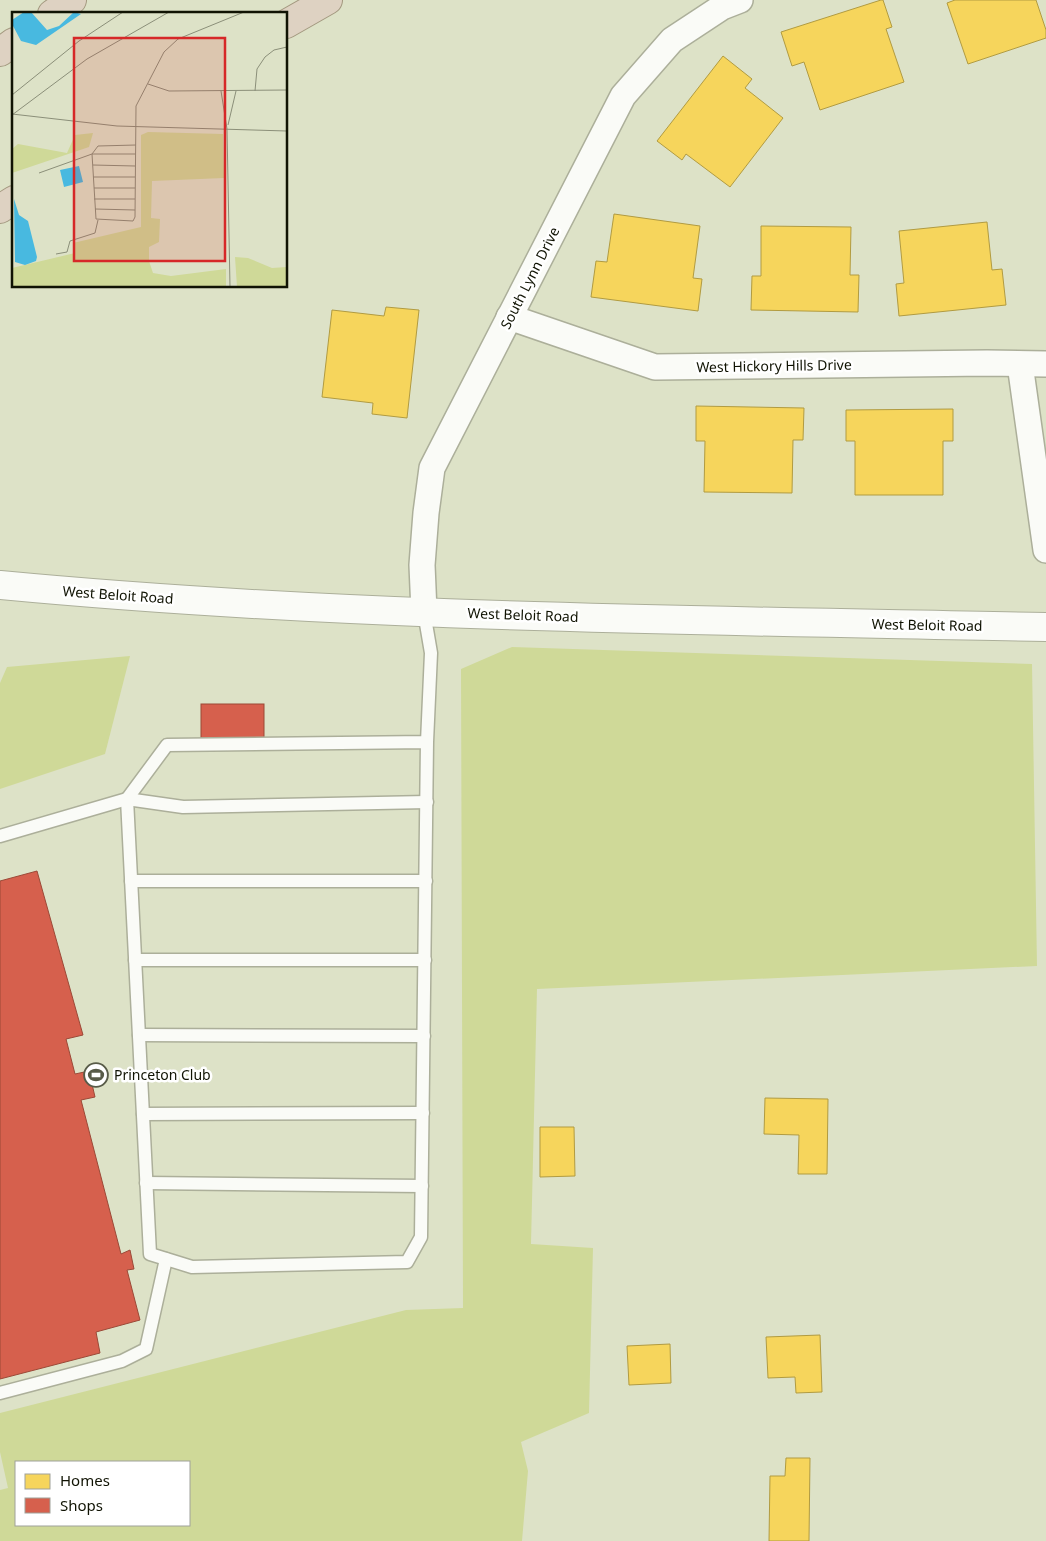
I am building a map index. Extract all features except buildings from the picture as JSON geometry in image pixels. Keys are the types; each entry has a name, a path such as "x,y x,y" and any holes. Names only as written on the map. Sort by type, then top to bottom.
{"highway":[{"path":"55,12 72,0"},
{"path":"288,23 328,0"},
{"path":"0,52 12,43"},
{"path":"0,209 12,201"}],"main road":[{"name":"West Beloit Road","path":"0,586 88,594 300,608 632,619 1046,627"}],"street":[{"name":"South Lynn Drive","path":"424,612 422,565 432,468 623,96 672,40 722,7 740,0"},
{"name":"West Hickory Hills Drive","path":"509,317 655,367 1046,364"},
{"path":"1020,364 1046,550"}],"lane":[{"path":"424,612 431,652 427,742 421,1237 407,1262 192,1267 150,1254 127,800 167,745 427,742"},
{"path":"0,836 127,800 183,807 427,802"},
{"path":"131,880 426,881"},
{"path":"135,960 425,960"},
{"path":"139,1035 424,1036"},
{"path":"143,1114 423,1113"},
{"path":"146,1183 422,1186"},
{"path":"0,1393 122,1362 146,1349 166,1259"}],"green space":[{"path":"512,647 1032,664 1037,966 537,989 531,1244 593,1248 589,1413 521,1442 528,1471 522,1541 0,1541 0,1490 8,1488 0,1452 0,1413 406,1310 463,1308 461,669"},
{"path":"130,656 105,754 0,789 0,683 7,667"}],"place":[{"name":"Princeton Club","path":"96,1075"}]}
